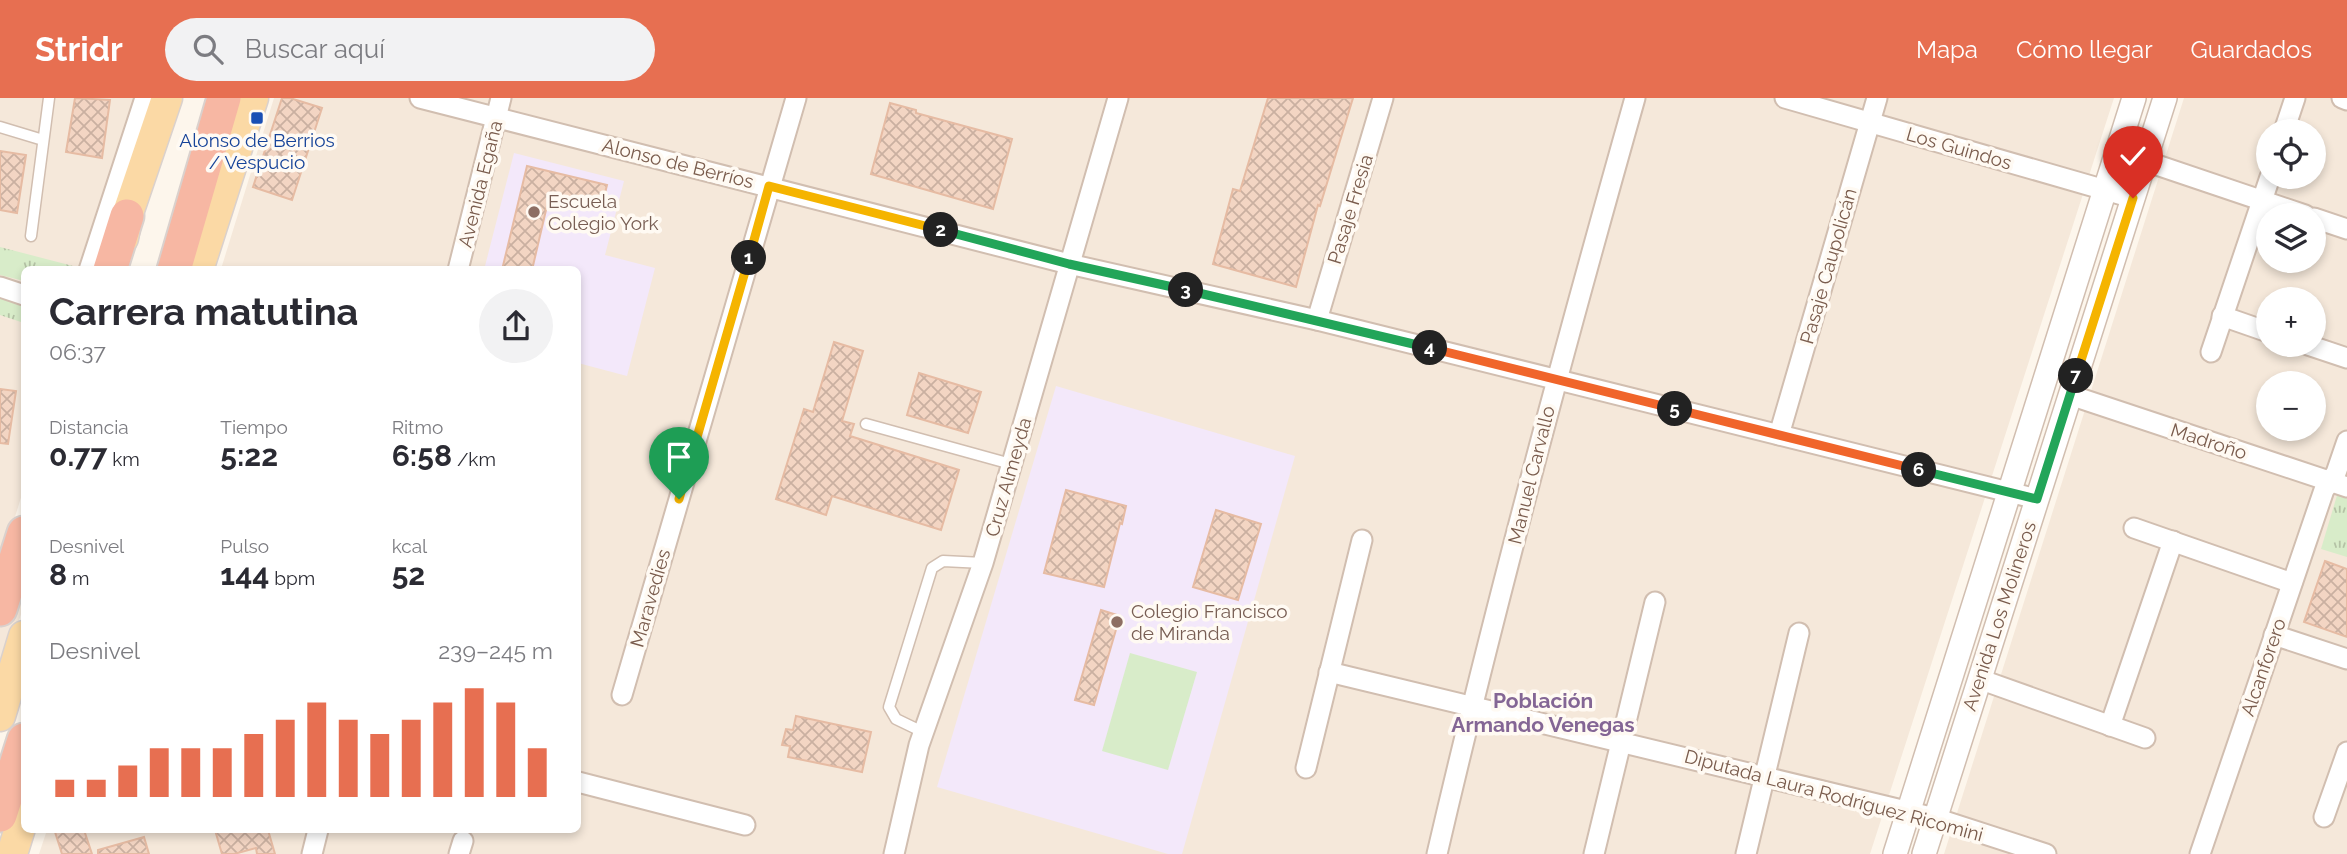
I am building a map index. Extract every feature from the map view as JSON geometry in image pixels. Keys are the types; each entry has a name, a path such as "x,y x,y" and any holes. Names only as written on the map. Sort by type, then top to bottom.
{"highway":[{"path":"175,266 224,98"},
{"path":"210,149 242,98"},
{"path":"111,266 127,216"},
{"path":"0,609 21,542"},
{"path":"0,815 21,749"}],"main road":[{"path":"119,266 127,216 167,98"},
{"path":"199,266 253,98"},
{"path":"0,716 21,646"},
{"path":"12,854 21,825"}],"street":[{"path":"90,266 145,98"},
{"name":"Alonso de Berríos","path":"420,98 499,107 769,186 1069,264 1317,320 2037,499"},
{"name":"Maravedies","path":"622,695 796,98"},
{"name":"Cruz Almeyda","path":"894,854 923,732 983,563 1118,98"},
{"name":"Pasaje Fresia","path":"1317,320 1383,98"},
{"name":"Manuel Carvallo","path":"1437,854 1555,380 1635,98"},
{"name":"Los Guindos","path":"1785,98 2133,198"},
{"name":"Pasaje Caupolicán","path":"1779,435 1877,98"},
{"name":"Avenida Los Molineros","path":"1895,854 2134,98"},
{"name":"Avenida Los Molineros","path":"1924,854 2165,98"},
{"path":"2288,119 2295,98"},
{"name":"Avenida Egaña","path":"459,266 499,107"},
{"path":"2145,161 2268,203"},
{"path":"2211,352 2266,189"},
{"path":"2326,222 2347,229"},
{"path":"0,287 21,294"},
{"path":"2222,316 2256,327"},
{"path":"2326,351 2347,358"},
{"name":"Madroño","path":"2070,395 2339,484"},
{"name":"Alcanforero","path":"2200,854 2323,490 2339,484 2336,473 2347,441"},
{"path":"2134,528 2292,583"},
{"path":"1306,768 1362,540"},
{"path":"2110,726 2173,541"},
{"path":"1594,854 1655,603"},
{"path":"1746,854 1799,633"},
{"path":"2274,635 2347,659"},
{"name":"Diputada Laura Rodríguez Ricomini","path":"1329,672 1908,811 2046,854"},
{"path":"1979,679 2145,738"},
{"path":"2325,817 2341,786 2347,752"},
{"path":"581,783 745,825"},
{"path":"312,854 317,833"}],"lane":[{"path":"31,236 49,98"},
{"path":"0,127 43,140"},
{"path":"866,424 1011,464"},
{"path":"923,732 896,719 889,706 932,568 943,561 983,563"}],"shaded area":[{"path":"0,98 137,98 82,266 21,266 21,498 14,520 21,523 21,614 0,684"},
{"path":"274,98 2114,98 1870,854 39,854 46,833 581,833 581,266 222,266"},
{"path":"2184,98 2347,98 2347,854 1944,854"},
{"path":"514,153 624,181 605,255 655,268 627,376 581,364 581,266 485,266"},
{"name":"Colegio Francisco de Miranda","path":"1056,386 1295,456 1182,854 1168,854 937,787"}],"green space":[{"path":"0,247 74,266 21,266 21,280 0,275"},
{"path":"0,292 21,298 21,322 0,315"},
{"path":"2338,492 2347,495 2347,557 2321,549"},
{"path":"1130,653 1197,672 1168,770 1102,751"}],"building":[{"path":"75,98 110,100 102,158 66,152"},
{"path":"282,98 322,108 292,200 253,187"},
{"path":"1268,98 1353,98 1320,206 1318,205 1296,287 1213,264 1233,189 1240,191"},
{"path":"890,103 916,110 916,113 1012,139 993,209 871,174"},
{"path":"0,151 26,155 17,213 0,210"},
{"path":"527,166 607,185 602,205 550,193 533,266 503,266"},
{"path":"834,342 863,351 842,421 854,424 850,436 959,470 941,530 832,496 826,515 776,499 804,409 813,412"},
{"path":"919,373 981,392 968,433 907,415"},
{"path":"0,389 16,391 8,444 0,443"},
{"path":"1066,490 1126,506 1104,587 1044,573"},
{"path":"1216,510 1261,524 1238,600 1193,587"},
{"path":"2325,561 2347,569 2347,637 2304,622"},
{"path":"1101,610 1120,616 1094,705 1075,700"},
{"path":"796,716 871,732 862,772 788,757 790,746 782,745 786,729 793,730"},
{"path":"55,833 85,833 92,854 62,854"},
{"path":"216,833 269,833 275,854 257,854 256,848 222,854"},
{"path":"144,837 149,854 98,854 98,850"}],"place":[{"name":"Alonso de Berrios / Vespucio","path":"257,118"},
{"name":"Escuela Colegio York","path":"534,212"},
{"name":"Colegio Francisco de Miranda","path":"1117,622"}],"district":[{"name":"Población Armando Venegas","path":"1543,712"}],"route":[{"path":"679,499 769,186 1069,264 1317,320 2037,499 2133,198"}]}
